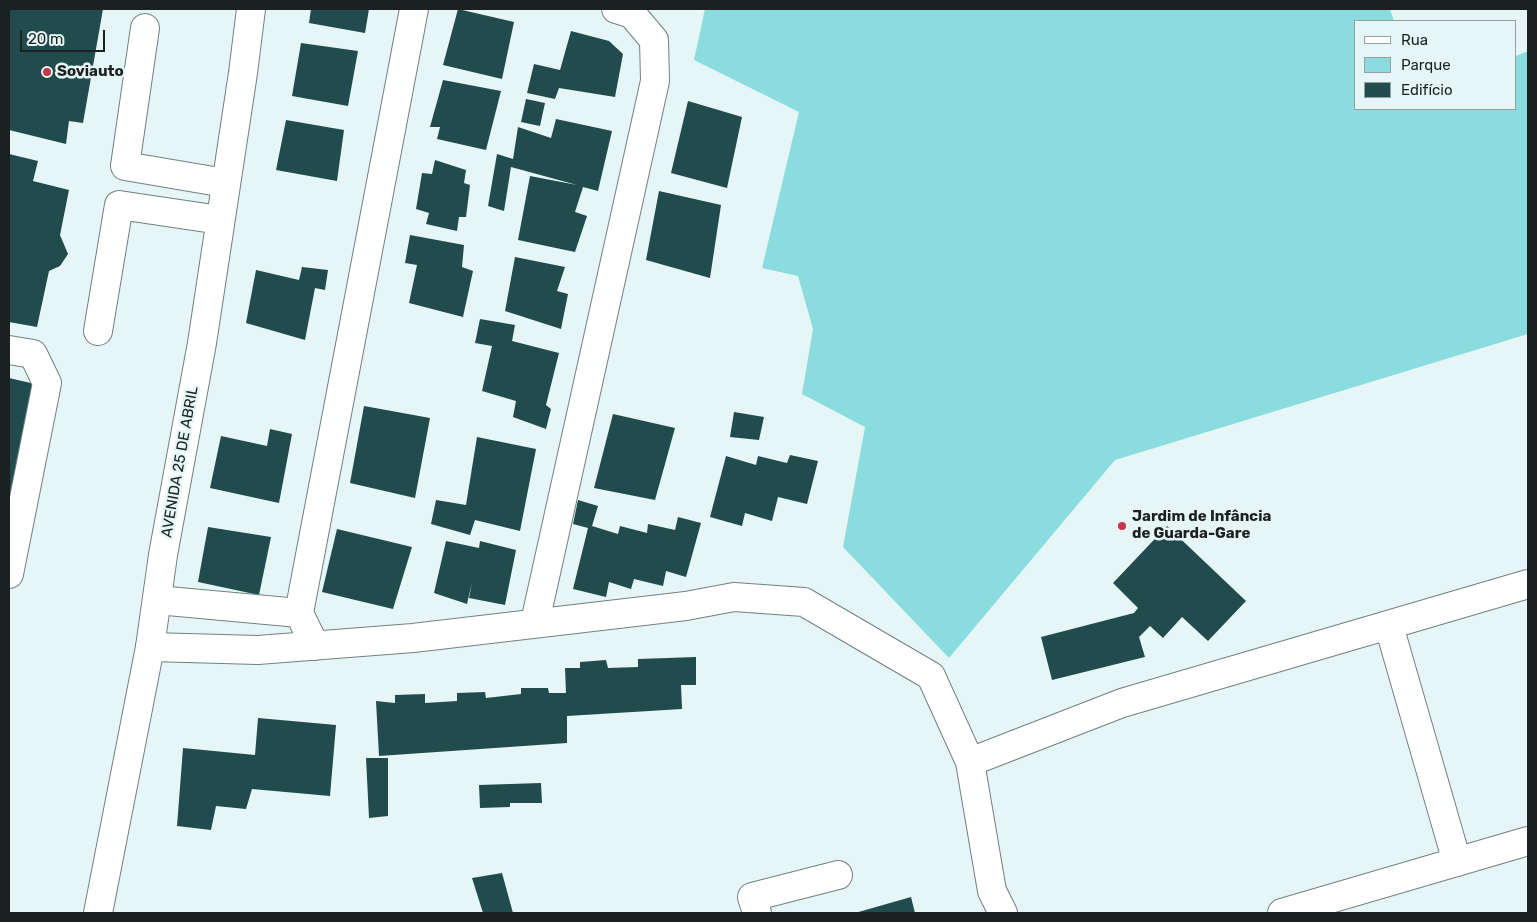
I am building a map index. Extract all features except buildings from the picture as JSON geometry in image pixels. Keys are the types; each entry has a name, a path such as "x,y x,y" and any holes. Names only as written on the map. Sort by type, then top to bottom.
{"main road":[{"name":"AVENIDA 25 DE ABRIL","path":"98,913 150,647 202,343 251,9"},
{"path":"315,646 299,613 414,9"},
{"path":"535,622 655,81 654,40 632,14 616,9"},
{"path":"145,28 125,166 225,183"},
{"path":"98,331 119,205 220,220"},
{"path":"9,350 33,354 47,383 9,574"},
{"path":"970,762 1122,704 1528,584"},
{"path":"150,647 258,650 413,638 535,622 686,606 734,597 804,602 931,676 970,762 992,890 1003,913"},
{"path":"157,600 299,613"},
{"path":"1389,626 1457,862"},
{"path":"1282,913 1528,841"},
{"path":"757,913 752,897 838,875"}],"green space":[{"path":"705,9 1390,9 1394,20 1354,20 1354,110 1517,110 1517,56 1528,51 1528,334 1115,460 949,658 843,547 865,427 802,394 813,329 798,276 762,268 799,112 694,60"}],"place":[{"name":"Soviauto","path":"47,72"},
{"name":"Jardim de Infância de Guarda-Gare","path":"1122,526"}]}
